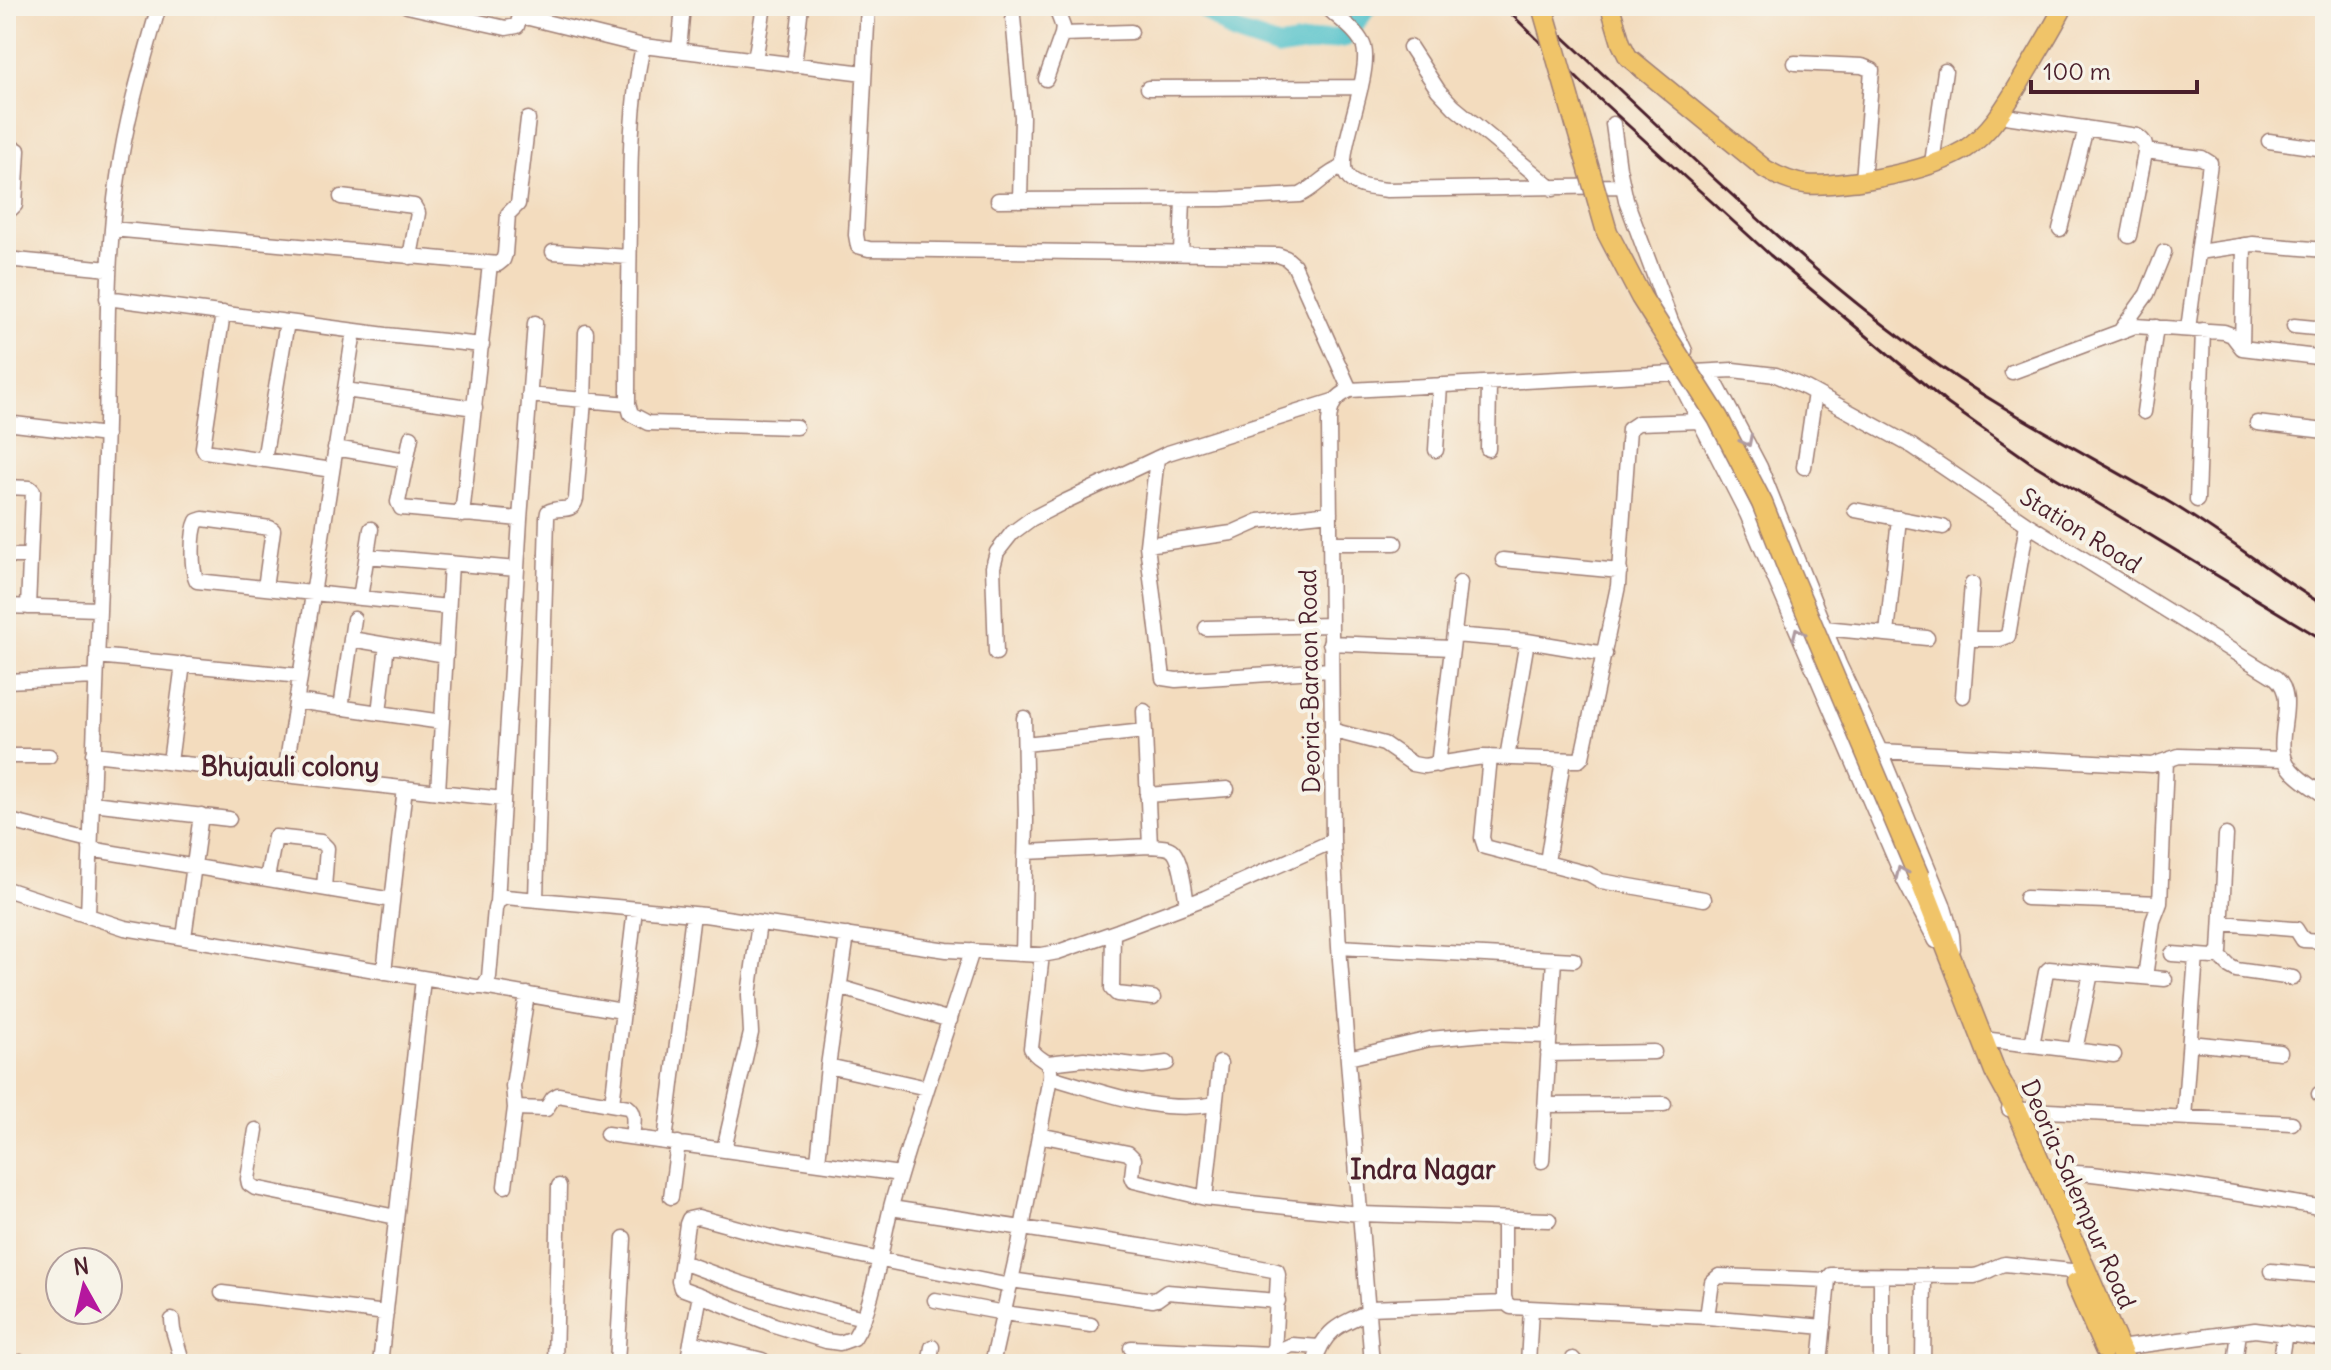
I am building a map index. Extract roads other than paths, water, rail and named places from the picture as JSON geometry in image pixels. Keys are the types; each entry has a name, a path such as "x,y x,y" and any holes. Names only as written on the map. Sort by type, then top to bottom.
{"highway":[{"name":"Deoria-Salempur Road","path":"1542,6 1607,232 1641,297 1718,418 1762,503 1954,963 2071,1271 2119,1359"},
{"name":"Deoria-Salempur Road","path":"2010,1109 2043,1171 2119,1359"}],"main road":[{"path":"1610,6 1628,57 1765,169 1800,185 1863,180 1901,173 1964,149 1999,115 2064,6"}],"street":[{"path":"88,916 106,435 107,298 112,229 125,136 159,6"},
{"path":"679,50 683,6"},
{"path":"755,60 764,6"},
{"path":"794,65 801,6"},
{"path":"868,6 856,235 858,246 1278,255 1294,265 1350,390"},
{"path":"1012,6 1022,117 1020,200"},
{"path":"1046,79 1063,27 1055,6"},
{"path":"417,7 506,28 517,26 522,11 643,46 864,73"},
{"path":"1327,8 1360,39 1365,51 1361,87 1343,159 1348,178 1354,183 1387,190 1623,186"},
{"path":"1062,34 1131,32"},
{"path":"643,46 633,97 628,404 631,414 648,423 796,427"},
{"path":"1410,47 1438,90 1454,107 1560,188"},
{"path":"1795,63 1862,66 1872,70 1863,180"},
{"path":"1932,163 1945,71"},
{"path":"1148,88 1361,87"},
{"path":"1999,115 2143,139 2145,151 2129,236"},
{"path":"112,229 498,264 505,254 507,218 518,204 528,119"},
{"path":"1613,124 1623,186 1671,321 1760,467 1824,628 1880,751 1943,904 1952,935 1954,963"},
{"path":"2060,229 2086,128"},
{"path":"2269,141 2325,149"},
{"path":"6,208 11,209 15,205 18,150"},
{"path":"2145,151 2202,158 2210,163 2199,252 2197,500"},
{"path":"998,200 1300,195 1327,174 1343,167"},
{"path":"341,197 414,206 418,213 410,257"},
{"path":"1181,253 1183,199"},
{"path":"2199,252 2244,245 2325,250"},
{"path":"2242,348 2244,245"},
{"path":"553,252 629,257"},
{"path":"2120,330 2147,294 2164,252"},
{"path":"6,259 109,269"},
{"path":"462,515 490,264"},
{"path":"107,298 482,345"},
{"path":"223,313 203,447 205,451 332,470"},
{"path":"264,460 287,322"},
{"path":"483,987 489,977 497,902 535,323"},
{"path":"2012,372 2135,326 2229,333 2242,348 2325,358"},
{"path":"2294,326 2325,329"},
{"path":"2144,412 2156,327"},
{"path":"285,774 354,331"},
{"path":"536,899 547,518 551,510 571,509 574,506 584,400 586,332"},
{"name":"Station Road","path":"1704,372 1733,370 1776,375 1815,393 1912,446 2027,524 2283,683 2286,695 2284,759"},
{"path":"996,653 993,567 1002,542 1031,519 1157,458 1333,401 1350,390 1704,372"},
{"path":"1675,373 1747,514 1904,880 1938,945 1954,963"},
{"path":"1488,449 1489,383"},
{"path":"1436,450 1440,385"},
{"path":"345,390 475,408"},
{"path":"1804,467 1815,393"},
{"path":"529,395 628,404"},
{"name":"Deoria-Baraon Road","path":"1333,401 1329,422 1333,841 1372,1364"},
{"path":"1331,730 1384,744 1413,764 1424,766 1490,757 1579,760 1605,654 1620,571 1629,429 1638,423 1700,421"},
{"path":"6,423 106,435"},
{"path":"2257,423 2325,431"},
{"path":"411,437 398,502 401,508 520,519"},
{"path":"335,448 406,460"},
{"path":"1157,458 1147,545 1163,678 1176,680 1330,670"},
{"path":"6,487 30,488 33,491 28,607"},
{"path":"1855,510 1943,527"},
{"path":"1147,545 1232,533 1259,521 1330,513"},
{"path":"1887,634 1899,518"},
{"path":"265,588 273,530 203,519 197,521 194,528 193,573 197,581 448,607"},
{"path":"1967,639 2000,639 2008,636 2027,524"},
{"path":"360,598 371,529"},
{"path":"1330,543 1395,543"},
{"path":"6,556 30,556"},
{"path":"367,556 517,569"},
{"path":"1503,560 1620,571"},
{"path":"438,792 451,563"},
{"path":"1438,765 1460,583"},
{"path":"1963,696 1972,584"},
{"path":"6,606 98,609"},
{"path":"341,708 354,619"},
{"path":"1206,628 1330,625"},
{"path":"1824,628 1927,638"},
{"path":"351,639 446,655"},
{"path":"1330,643 1527,641 1605,654"},
{"path":"1507,758 1527,641"},
{"path":"379,713 387,645"},
{"path":"97,656 300,676"},
{"path":"170,762 183,664"},
{"path":"6,681 96,677"},
{"path":"296,701 442,722"},
{"path":"1144,711 1150,846"},
{"path":"1023,954 1026,852 1024,718"},
{"path":"1025,744 1144,731"},
{"path":"1880,751 2152,765 2179,756 2284,759 2290,770 2325,796"},
{"path":"93,754 503,799"},
{"path":"6,756 49,756"},
{"path":"1490,757 1482,838 1485,847 1589,874 1601,881 1704,899"},
{"path":"1547,862 1563,760"},
{"path":"2145,977 2153,921 2160,903 2166,761"},
{"path":"384,972 405,788"},
{"path":"1147,795 1227,789"},
{"path":"92,803 229,819"},
{"path":"184,937 201,815"},
{"path":"6,820 90,845 392,900"},
{"path":"2218,955 2226,835"},
{"path":"267,878 275,837 321,842 327,848 324,888"},
{"path":"497,902 505,897 693,914 972,951 1042,955 1187,905 1333,841"},
{"path":"1026,852 1150,846 1168,848 1175,854 1187,905"},
{"path":"6,889 125,928 622,1011"},
{"path":"2026,898 2160,903"},
{"path":"612,1104 635,909"},
{"path":"671,1197 672,1142 693,914"},
{"path":"724,1149 751,1033 749,995 759,923"},
{"path":"2222,923 2296,929 2303,940 2325,941"},
{"path":"1113,933 1112,989 1117,994 1153,998"},
{"path":"818,1161 847,935"},
{"path":"1339,947 1574,960"},
{"path":"972,951 900,1174 891,1208 878,1261 864,1318 854,1338 835,1342 774,1325 681,1288 687,1224 689,1219 698,1217 878,1261 1011,1283 1153,1300 1167,1292 1278,1301"},
{"path":"2172,954 2218,955 2236,970 2293,978"},
{"path":"1042,955 1031,1048 1049,1070 1157,1107 1193,1109 1215,1104"},
{"path":"2184,1118 2196,956"},
{"path":"1542,1161 1554,959"},
{"path":"2032,1045 2047,970 2165,979"},
{"path":"2075,1050 2091,973"},
{"path":"380,1364 423,979"},
{"path":"839,987 950,1020"},
{"path":"505,1186 515,1108 513,1086 527,994"},
{"path":"1348,1058 1430,1039 1485,1034 1549,1036"},
{"path":"1983,1039 2114,1055"},
{"path":"2190,1043 2280,1052"},
{"path":"1548,1054 1654,1052"},
{"path":"1049,1070 1084,1059 1143,1066 1167,1063"},
{"path":"1205,1198 1220,1063"},
{"path":"828,1066 927,1088"},
{"path":"992,1364 1022,1228 1049,1070"},
{"path":"515,1108 546,1109 558,1095 628,1107 634,1115 632,1137"},
{"path":"1545,1105 1664,1104"},
{"path":"2010,1109 2292,1123"},
{"path":"256,1130 248,1179 255,1188 396,1217"},
{"path":"607,1134 900,1174"},
{"path":"1039,1135 1128,1153 1134,1159 1134,1181 1205,1198 1360,1214 1549,1220"},
{"path":"2043,1171 2189,1186 2325,1208"},
{"path":"555,1364 559,1186"},
{"path":"891,1208 1160,1249 1273,1270 1278,1275 1274,1354"},
{"path":"1504,1219 1504,1297 1511,1307 1707,1317 1824,1327"},
{"path":"617,1364 624,1238"},
{"path":"682,1262 802,1304 864,1318"},
{"path":"1820,1364 1828,1280 1834,1275 1974,1276 2005,1264 2071,1271"},
{"path":"2271,1271 2325,1276"},
{"path":"1707,1317 1712,1282 1719,1276 1828,1280"},
{"path":"1881,1276 1881,1364"},
{"path":"1923,1364 1924,1276"},
{"path":"222,1293 386,1313"},
{"path":"687,1364 700,1295"},
{"path":"935,1300 1091,1325"},
{"path":"1314,1364 1319,1347 1333,1330 1369,1310 1506,1303"},
{"path":"1528,1364 1531,1309"},
{"path":"172,1320 183,1364"},
{"path":"2119,1359 2239,1332 2266,1330 2325,1339"},
{"path":"2235,1364 2239,1332"},
{"path":"2280,1364 2285,1333"},
{"path":"691,1342 762,1360 767,1364"},
{"path":"1131,1348 1274,1354 1292,1345 1319,1347"},
{"path":"929,1364 932,1347"}],"waterway":[{"path":"1202,6 1235,32 1280,47 1345,37 1368,6"}],"railway":[{"path":"1503,6 1583,84 1770,255 1948,404 2033,464 2325,641"},
{"path":"1533,6 1692,158 1872,316 1949,373 2189,514 2325,606"}],"district":[{"name":"Bhujauli colony","path":"290,766"},
{"name":"Indra Nagar","path":"1423,1169"}]}
